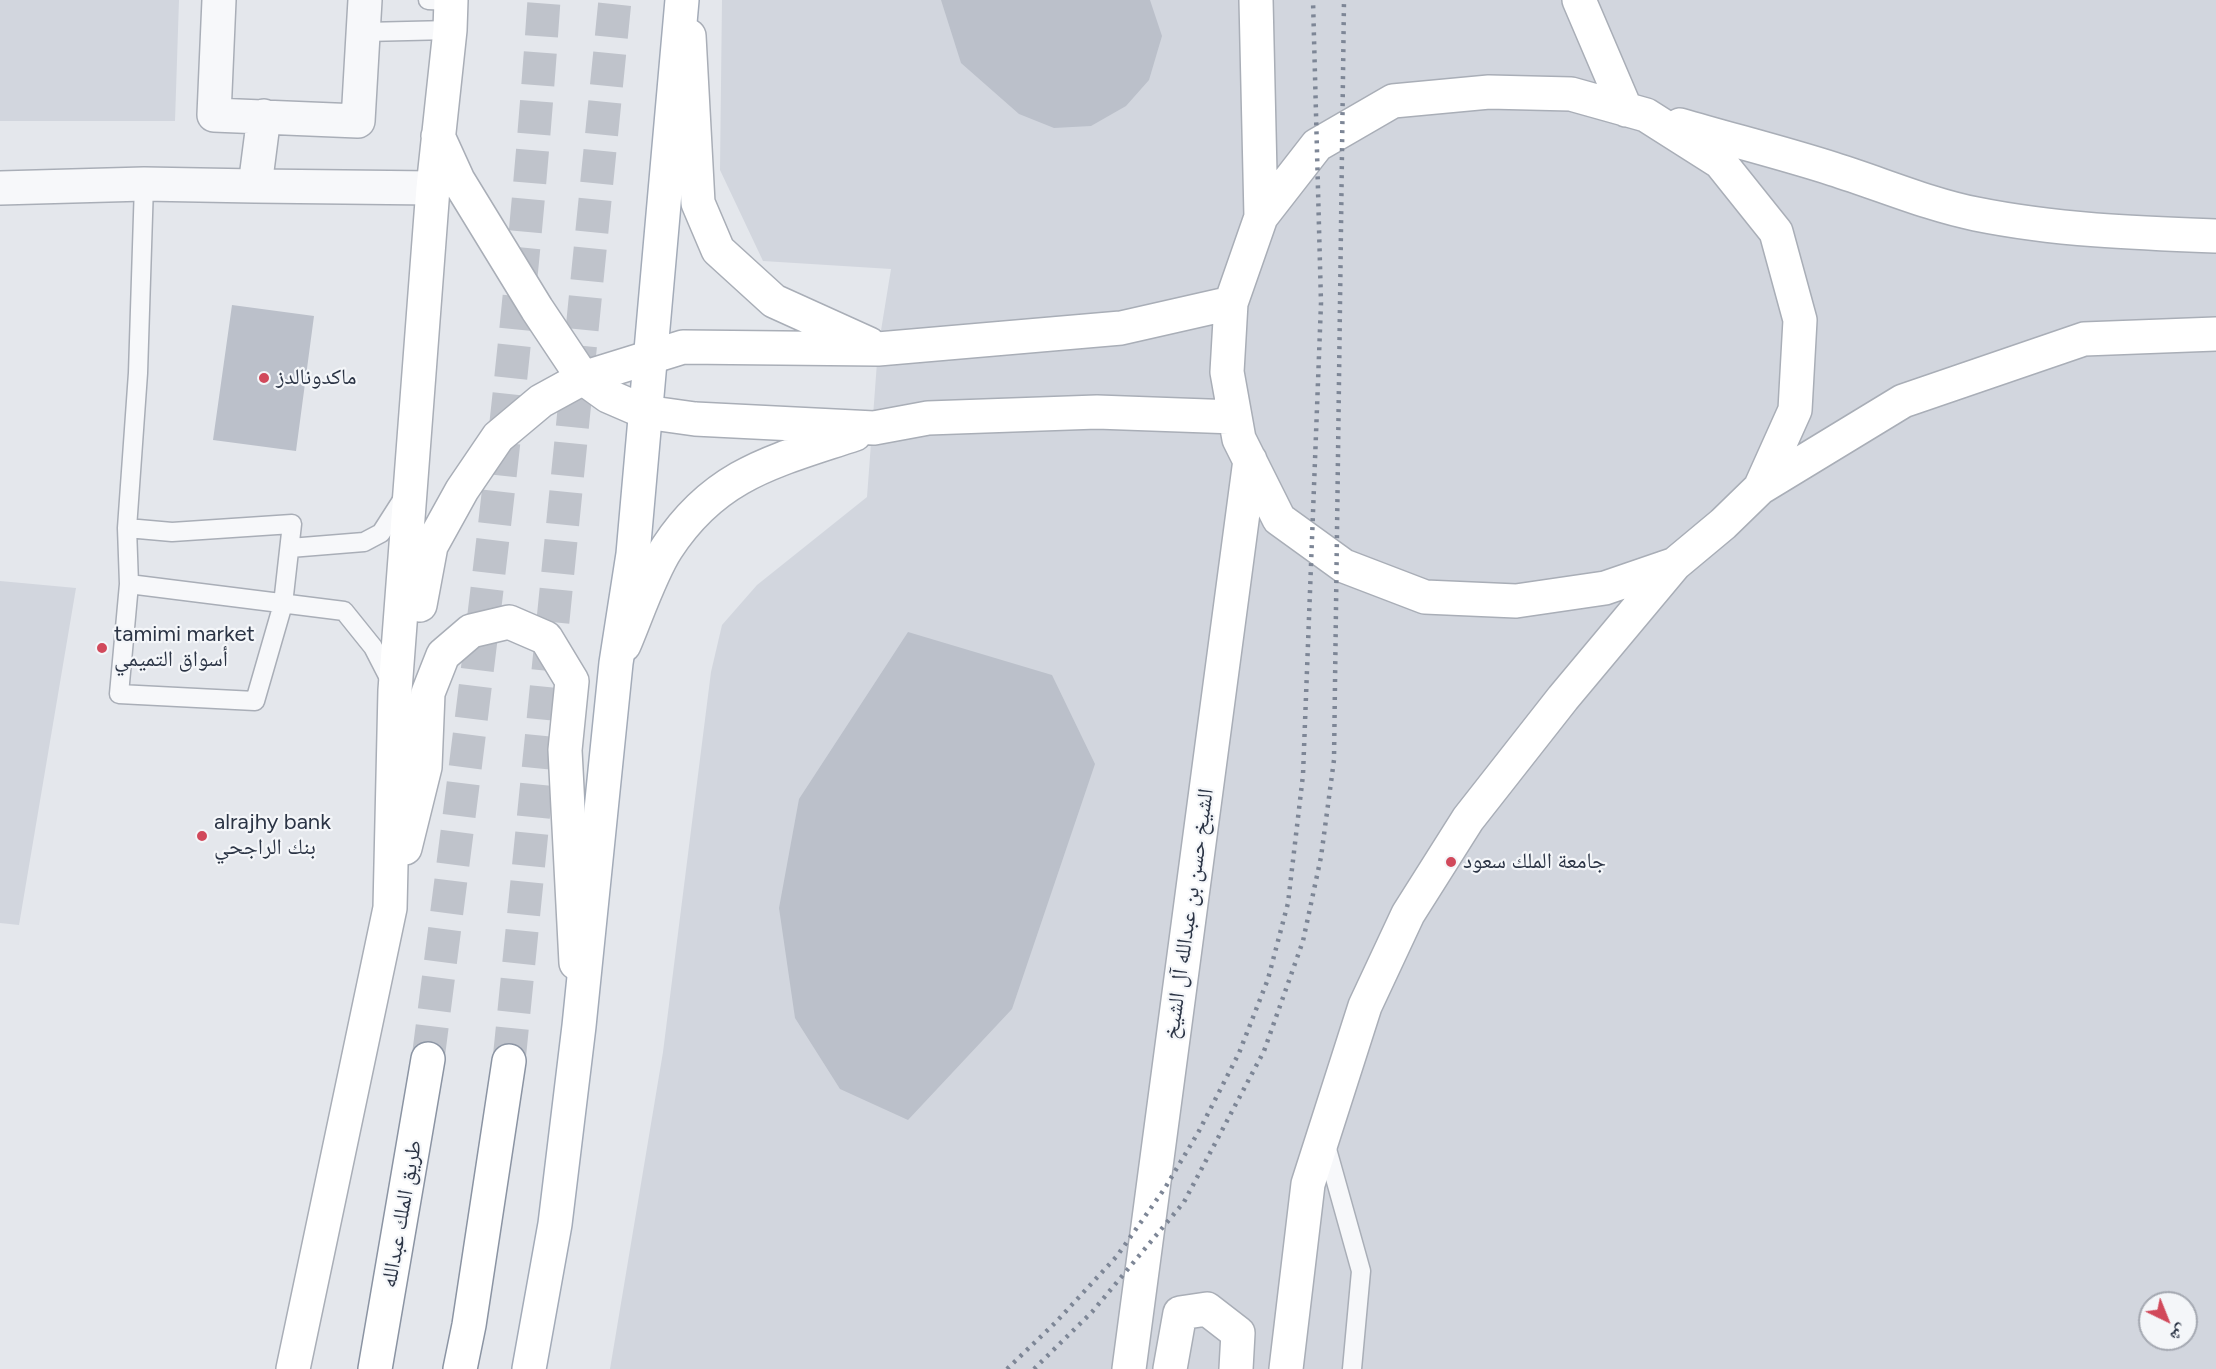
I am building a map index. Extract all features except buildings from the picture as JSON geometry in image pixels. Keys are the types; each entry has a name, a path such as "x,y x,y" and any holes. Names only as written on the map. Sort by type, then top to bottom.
{"main road":[{"path":"529,1369 555,1224 579,1026 616,663 633,554 682,0"},
{"path":"688,0 698,203 718,250 774,301 878,349"},
{"path":"1256,0 1261,217"},
{"path":"1579,0 1636,113 1720,162 1776,232 1800,320 1795,410 1760,488"},
{"path":"390,908 395,690 438,136 445,8"},
{"path":"1675,564 1605,588 1516,601 1425,597 1344,566 1279,519 1239,439 1227,372 1231,303 1261,217 1317,145 1393,101 1489,92 1571,94 1834,169 1907,195 1974,213 2015,222 2088,229 2216,236"},
{"path":"438,136 458,180 537,309 583,378 608,396 645,412 695,419 874,428"},
{"path":"390,908 411,653 431,546 462,490 498,437 541,401 583,378 683,347 878,349 1121,328 1231,303"},
{"path":"1286,1369 1308,1184 1365,1006 1408,914 1468,819 1563,698 1675,564 1723,524 1760,488 1903,401 2084,339 2216,334"},
{"path":"616,663 666,549 708,497 767,463 874,428 928,418 1097,412 1235,417"},
{"name":"الشيخ حسن بن عبدالله آل الشيخ","path":"1129,1369 1250,460"},
{"path":"293,1369 390,908 425,767 428,693 443,655 471,631 509,622 546,638 572,681 565,750 579,1026"},
{"name":"طريق الملك عبدالله","path":"375,1369 428,1059"},
{"path":"460,1369 469,1325 509,1061"},
{"path":"1170,1369 1180,1313 1207,1309 1238,1333 1236,1369"}],"street":[{"path":"219,0 214,115 358,121 365,32 365,0"},
{"path":"255,186 264,116"},
{"path":"0,188 144,184 433,188"}],"lane":[{"path":"365,32 445,8"},
{"path":"127,528 172,532 291,524 283,604 255,701 119,694 129,584 127,528 138,373 144,184"},
{"path":"290,548 364,542 381,533 411,486"},
{"path":"129,584 344,611 373,647 395,690"},
{"path":"1323,1134 1361,1271 1352,1369"}],"shaded area":[{"path":"0,0 179,0 175,121 0,121"},
{"name":"جامعة الملك سعود","path":"722,0 2216,0 2216,1369 610,1369 663,1052 711,672 722,625 757,585 867,497 878,349 891,269 763,261 720,170"},
{"path":"0,581 76,588 19,925 0,923"}],"tunnel":[{"path":"428,1059 509,398 544,0"},
{"path":"509,1061 615,0"}],"railway":[{"path":"1007,1369 1056,1322 1117,1256 1165,1188 1199,1131 1239,1053 1268,979 1288,903 1303,775 1321,303 1313,0"},
{"path":"1034,1369 1092,1312 1184,1202 1264,1051 1303,941 1321,857 1334,760 1344,0"}],"place":[{"name":"ماكدونالدز","path":"264,378"},
{"name":"tamimi market أسواق التميمي","path":"102,648"},
{"name":"alrajhy bank بنك الراجحي","path":"202,836"},
{"name":"جامعة الملك سعود","path":"1451,862"}]}
